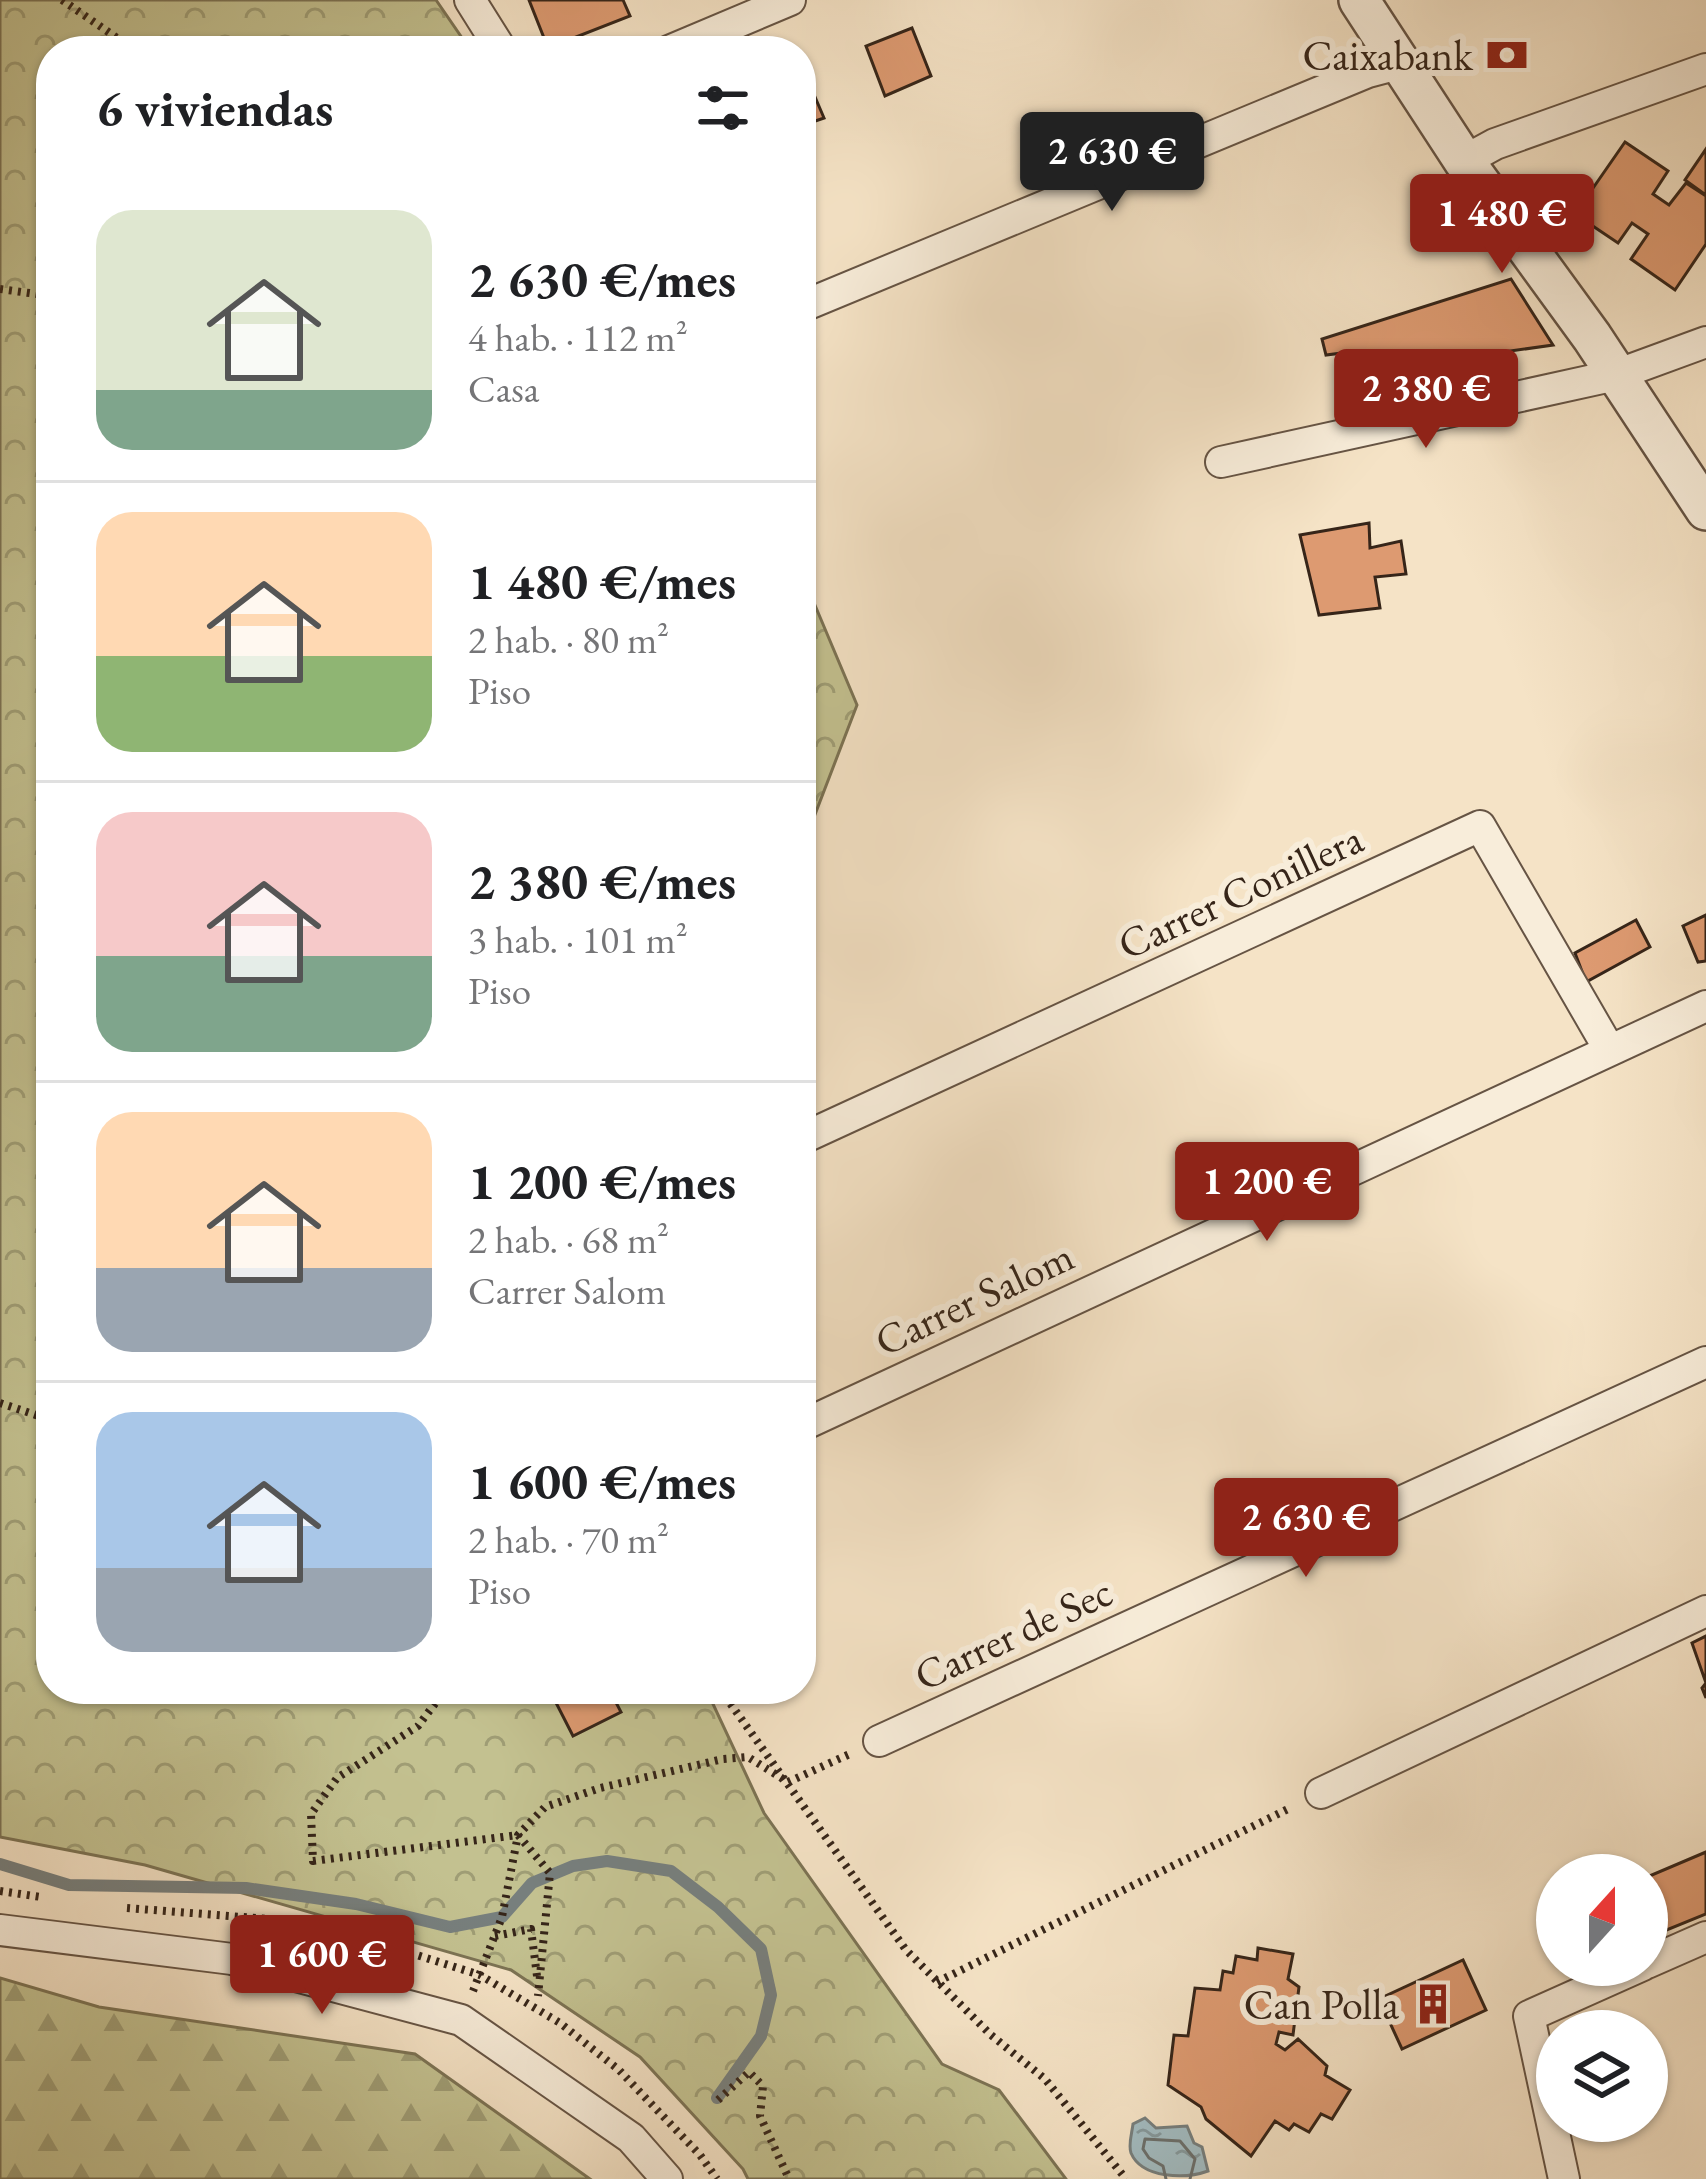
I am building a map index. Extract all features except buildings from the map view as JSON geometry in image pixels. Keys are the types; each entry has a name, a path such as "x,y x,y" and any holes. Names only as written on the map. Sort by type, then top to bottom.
{"street":[{"path":"470,0 493,36"},
{"path":"705,36 790,0"},
{"path":"1359,0 1464,161 1706,510"},
{"path":"816,302 1369,72 1402,63"},
{"path":"1464,161 1495,143 1706,68"},
{"path":"1221,462 1616,375 1706,342"},
{"name":"Carrer Conillera","path":"816,1132 1480,826 1609,1049"},
{"name":"Carrer Salom","path":"816,1419 1706,1006"},
{"name":"Carrer de Sec","path":"879,1741 1706,1362"},
{"path":"1321,1793 1706,1611"},
{"path":"0,1930 232,1959 461,2020 631,2138 667,2179"},
{"path":"1668,1954 1706,1937"},
{"path":"1564,2179 1529,2016 1596,1986"}],"path":[{"path":"62,0 114,36"},
{"path":"0,289 36,294"},
{"path":"0,1403 36,1415"},
{"path":"435,1704 418,1726 337,1778 311,1814 313,1862 518,1835"},
{"path":"731,1704 906,1950 991,2035 1046,2079 1126,2179"},
{"path":"788,1782 879,1741"},
{"path":"461,2020 495,1936 518,1835 544,1807 600,1788 748,1757 788,1782"},
{"path":"937,1982 1321,1793"},
{"path":"495,1936 531,1930 539,1993 550,1873 518,1835"},
{"path":"718,2100 749,2072 759,2078 763,2086 760,2116 789,2179"}],"green space":[{"path":"0,0 436,0 461,36 36,36 36,1704 713,1704 764,1813 942,2064 999,2090 1066,2179 748,2179 640,2057 511,1970 145,1865 0,1837"},
{"path":"816,608 857,705 816,812"},
{"path":"0,1978 99,2007 415,2054 590,2179 0,2179"}],"water":[{"path":"1145,2118 1156,2128 1187,2126 1194,2143 1202,2147 1208,2171 1165,2175 1137,2162 1130,2150 1133,2124"}],"waterway":[{"path":"0,1864 69,1885 246,1888 356,1904 450,1927 502,1917 532,1883 573,1866 607,1861 671,1871 761,1949 771,1995 761,2036 717,2098"}],"place":[{"name":"Caixabank","path":"1507,55"},
{"name":"Can Polla","path":"1433,2004"}]}
